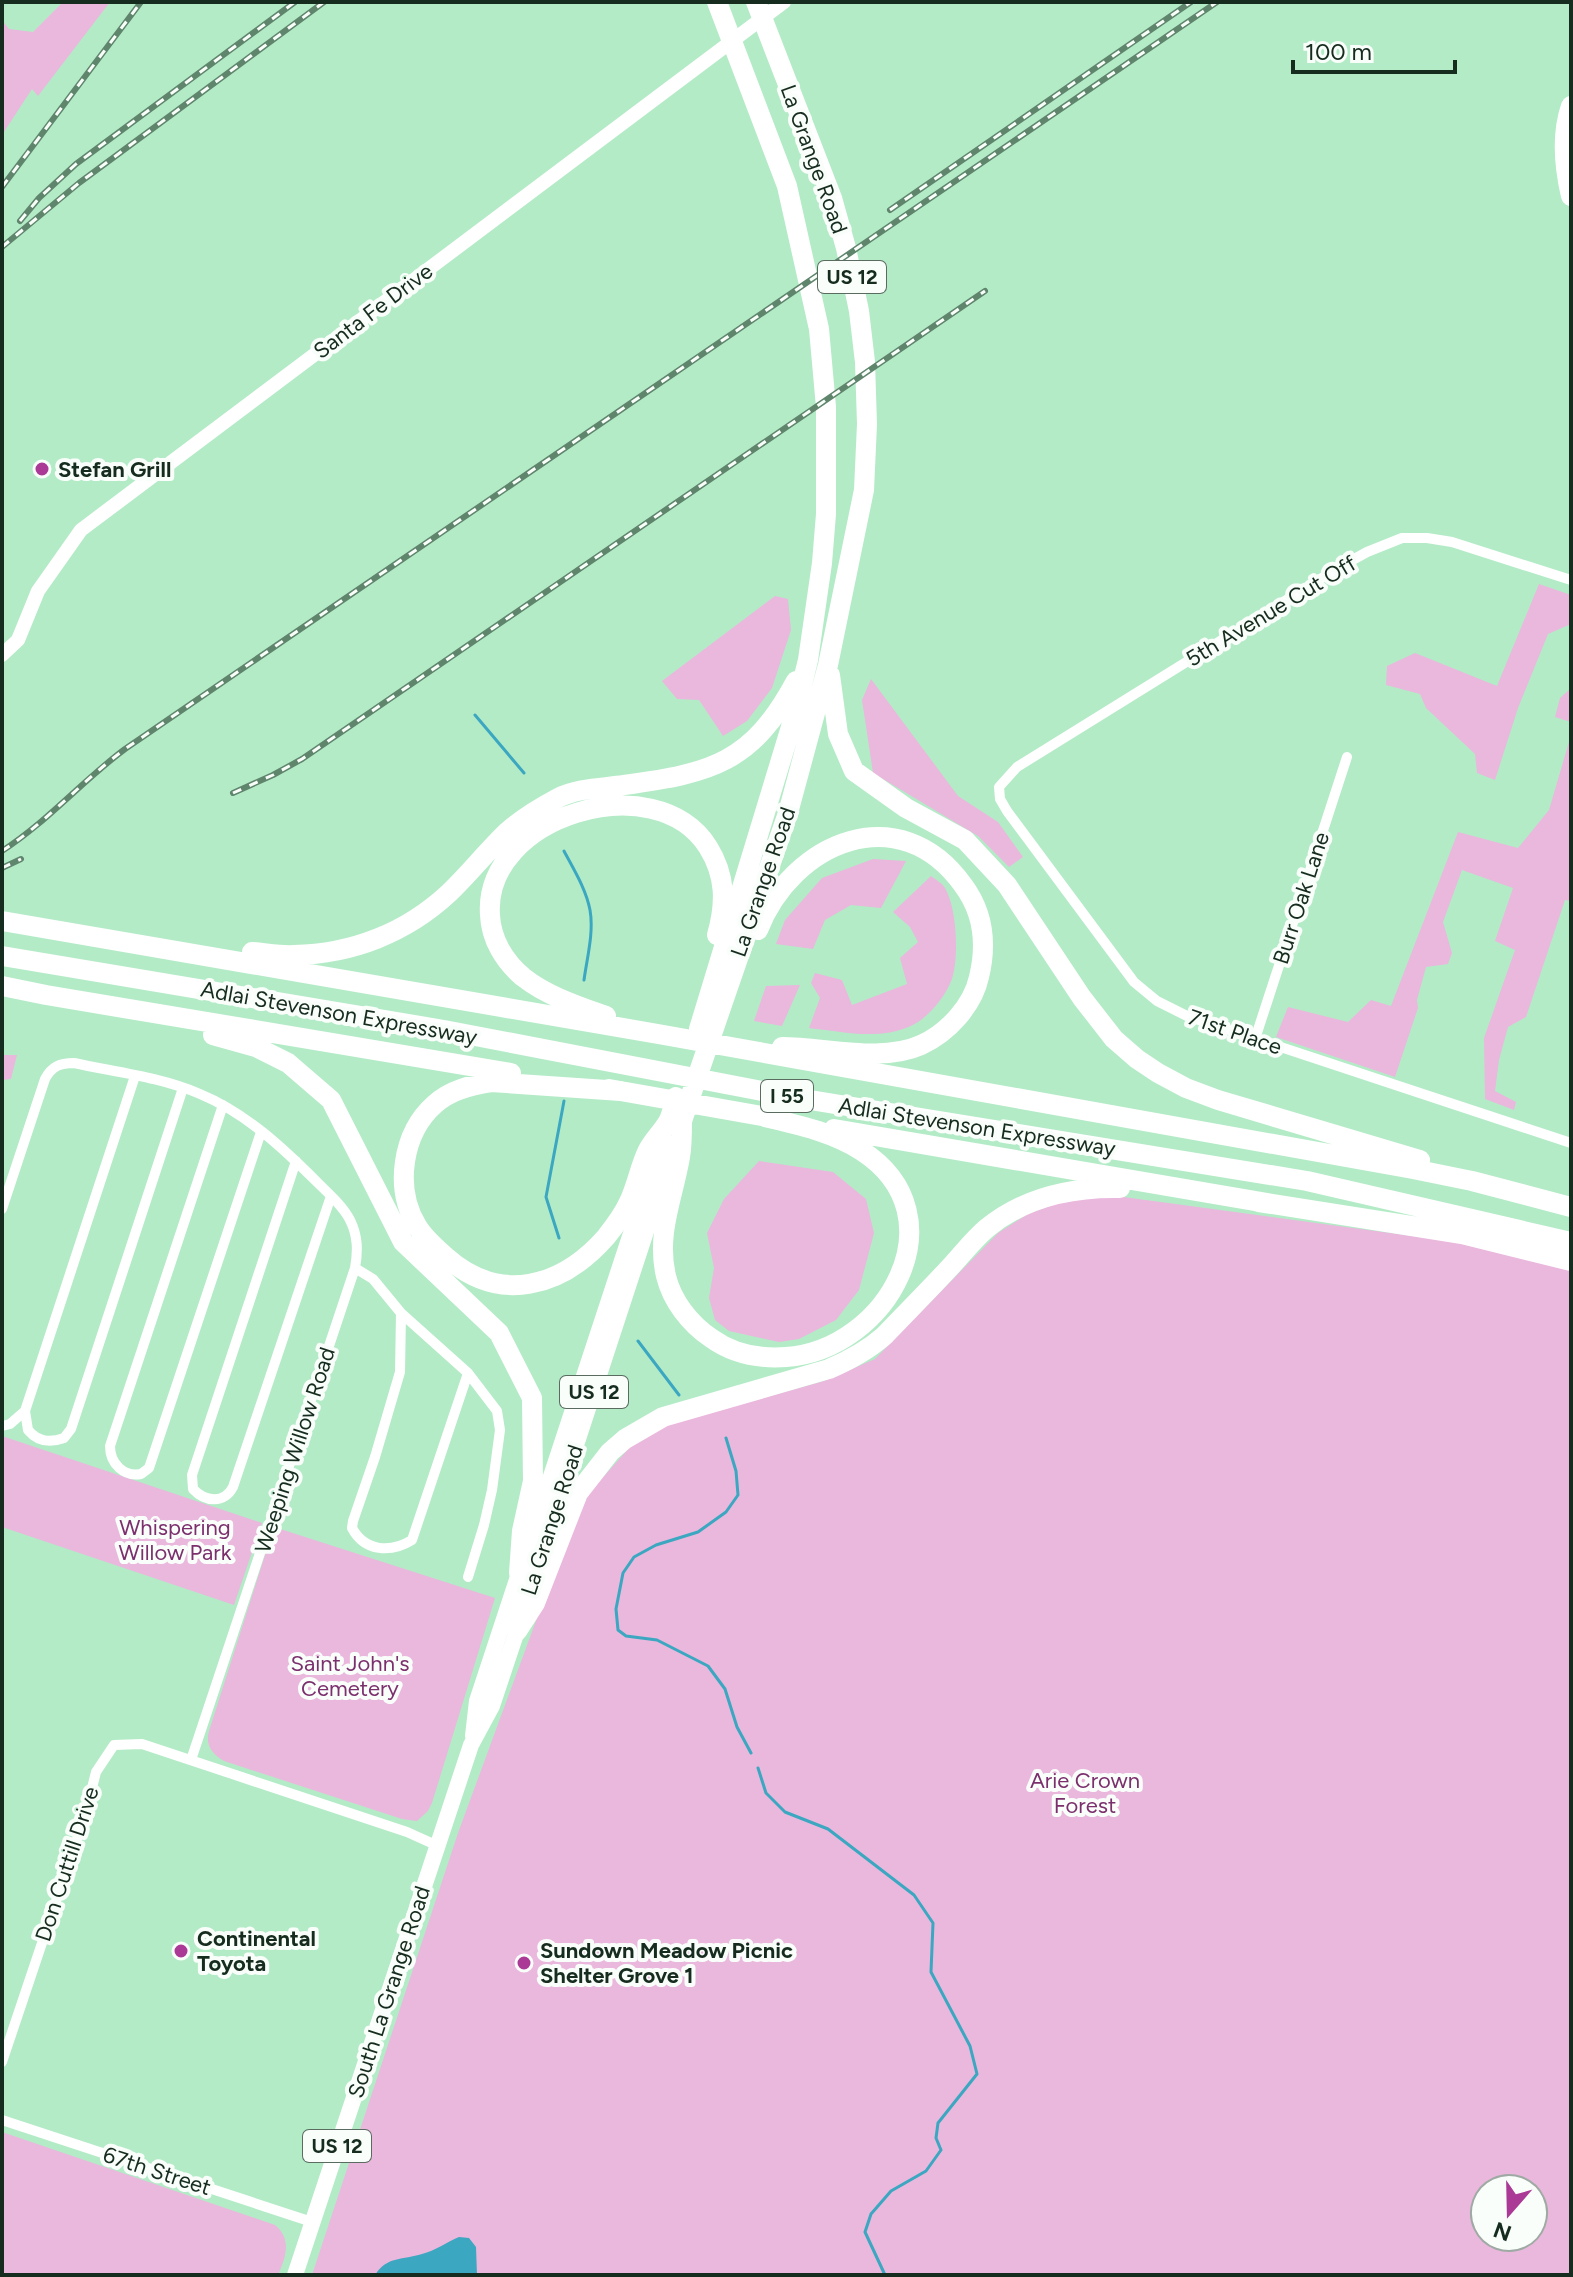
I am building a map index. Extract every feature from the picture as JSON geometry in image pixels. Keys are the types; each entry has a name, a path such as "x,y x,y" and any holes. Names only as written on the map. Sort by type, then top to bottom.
{"highway":[{"name":"La Grange Road","path":"717,2 787,186 819,329 826,407 826,514 808,660 724,973"},
{"name":"La Grange Road","path":"724,973 788,813 828,665 864,490 867,424 859,311 846,248 832,198 756,2"},
{"path":"1571,106 1566,120 1564,149 1571,196"},
{"path":"82,934 292,956 363,945 420,918 509,830 563,795 702,770 744,749 775,716 808,660"},
{"path":"828,665 838,734 854,771 906,808 965,840 1007,885 1082,998 1114,1039 1137,1059 1186,1088 1406,1155 1472,1181"},
{"path":"658,1034 569,1003 543,990 523,977 495,940 489,910 493,883 517,847 557,821 584,811 620,804 637,805 677,817 702,838 718,863 724,888 720,924 724,973 711,1014"},
{"path":"739,1050 787,1046 851,1052 894,1052 922,1044 949,1025 966,1009 983,961 979,913 955,874 935,856 911,844 885,838 856,839 831,847 810,859 791,876 724,973 665,1153 662,1248 666,1280 688,1318 714,1341 745,1355 792,1357 819,1351 845,1339 870,1319 891,1295 908,1247 908,1224 905,1205 890,1177 860,1150 830,1135 765,1117"},
{"name":"Adlai Stevenson Expressway","path":"2,921 1381,1163 1472,1181 1571,1207"},
{"name":"Adlai Stevenson Expressway","path":"2,956 444,1030 804,1099 1307,1181 1571,1242"},
{"path":"2,986 1462,1234 1571,1261"},
{"path":"46,995 74,1007 256,1047 288,1063 331,1100 403,1242 499,1333 532,1398 533,1481 522,1531 519,1573"},
{"path":"621,1091 491,1082 461,1089 436,1102 412,1135 405,1159 408,1203 417,1227 454,1263 476,1276 515,1286 555,1277 579,1264 607,1235 665,1153 676,1120"},
{"path":"517,1631 535,1603 578,1493 610,1452 625,1439 663,1417 829,1369 869,1349 968,1246 1007,1214 1050,1195 1074,1189 1099,1188 1272,1204"}],"main road":[{"name":"La Grange Road","path":"471,1745 477,1701 665,1153"},
{"name":"La Grange Road","path":"438,1846 471,1745 492,1706 517,1631 665,1153"},
{"name":"South La Grange Road","path":"295,2275 438,1846"}],"street":[{"name":"Santa Fe Drive","path":"2,655 18,640 38,591 81,530 784,2"},
{"name":"5th Avenue Cut Off","path":"999,787 1017,767 1338,568 1402,538 1452,542 1571,580"},
{"name":"Burr Oak Lane","path":"1255,1039 1347,757"},
{"name":"71st Place","path":"999,787 1000,799 1007,811 1134,982 1157,1001 1187,1016 1571,1143"},
{"name":"Weeping Willow Road","path":"2,1209 45,1079 55,1066 74,1063 183,1088 244,1117 331,1196 354,1229 355,1268 191,1760"},
{"path":"135,1076 25,1411 28,1430 40,1440 64,1438 71,1429 183,1088"},
{"path":"223,1105 110,1446 115,1464 128,1474 141,1474 149,1468 261,1132"},
{"path":"296,1161 192,1475 193,1489 201,1496 222,1499 233,1487 331,1196"},
{"path":"355,1268 373,1279 401,1313 468,1373 497,1411 500,1430 492,1490 468,1577"},
{"path":"401,1313 400,1372 353,1521 352,1528 359,1539 382,1551 401,1547 412,1540 468,1373"},
{"path":"2,1426 10,1424 25,1411"},
{"name":"Don Cuttill Drive","path":"2,2062 86,1812 96,1772 114,1745 142,1744 191,1760"},
{"path":"191,1760 407,1832 438,1846"},
{"name":"67th Street","path":"2,2120 312,2222"}],"green space":[{"path":"63,2 110,2 38,96 32,89 2,135 2,20 9,29 33,32"},
{"path":"1539,584 1571,595 1571,624 1548,634 1518,708 1495,780 1477,773 1475,754 1426,708 1420,694 1386,685 1387,666 1415,653 1497,686"},
{"path":"775,596 788,599 791,630 772,688 747,721 723,736 699,700 677,699 662,681"},
{"path":"871,679 958,796 998,822 1023,857 1009,867 978,836 873,773 862,700"},
{"path":"1571,688 1571,722 1555,717 1560,698"},
{"path":"1571,735 1571,901 1565,900 1526,1017 1508,1027 1499,1060 1495,1091 1516,1102 1514,1110 1485,1099 1484,1038 1515,950 1495,941 1513,888 1462,870 1443,922 1452,953 1448,964 1426,967 1417,1000 1418,1008 1395,1077 1276,1037 1288,1007 1348,1022 1371,1000 1391,1006 1458,832 1518,848 1549,810"},
{"path":"873,859 906,861 881,908 851,905 825,920 813,949 776,944 785,920 822,878"},
{"path":"931,876 944,886 949,897 956,933 952,979 938,1003 918,1022 892,1032 865,1034 809,1028 820,998 811,983 815,973 842,980 852,1005 907,984 900,958 918,942 910,927 893,912"},
{"path":"800,985 782,1026 754,1021 766,986"},
{"path":"2,1055 17,1055 11,1079 2,1080"},
{"path":"759,1161 833,1172 866,1199 874,1233 859,1290 836,1320 799,1339 779,1342 729,1331 715,1320 709,1298 714,1268 707,1233 724,1199"},
{"name":"Arie Crown Forest","path":"1116,1196 1442,1240 1503,1251 1571,1270 1571,2275 312,2275 458,1833 558,1561 589,1493 638,1438 673,1423 824,1381 875,1359 998,1233 1028,1214 1082,1198"},
{"name":"Whispering Willow Park","path":"2,1436 262,1523 234,1605 2,1527"},
{"name":"Saint John's Cemetery","path":"274,1527 495,1598 432,1803 417,1821 402,1819 224,1761 210,1749 209,1731"},
{"path":"2,2132 275,2225 286,2242 278,2275 2,2275"}],"water":[{"path":"459,2237 469,2238 476,2247 477,2275 375,2275 390,2262 427,2253"}],"waterway":[{"path":"475,715 524,773"},
{"path":"564,851 583,887 590,910 591,936 584,980"},
{"path":"559,1238 546,1197 564,1101"},
{"path":"638,1341 679,1395"},
{"path":"726,1438 736,1471 738,1495 726,1512 698,1532 656,1545 634,1557 623,1573 616,1609 618,1630 626,1636 657,1640 708,1666 725,1689 737,1727 751,1753"},
{"path":"758,1768 766,1793 785,1812 828,1829 914,1895 933,1923 931,1972 970,2046 977,2074 938,2123 936,2138 941,2150 926,2171 891,2191 871,2214 865,2232 885,2275"}],"railway":[{"path":"2,187 141,2"},
{"path":"20,221 39,198 76,164 295,2"},
{"path":"2,247 79,183 324,2"},
{"path":"890,210 1191,2"},
{"path":"2,851 125,749 1217,2"},
{"path":"233,793 302,759 985,291"},
{"path":"2,868 21,859"}],"place":[{"name":"Stefan Grill","path":"42,469"},
{"name":"Continental Toyota","path":"181,1951"},
{"name":"Sundown Meadow Picnic Shelter Grove 1","path":"524,1963"}]}
